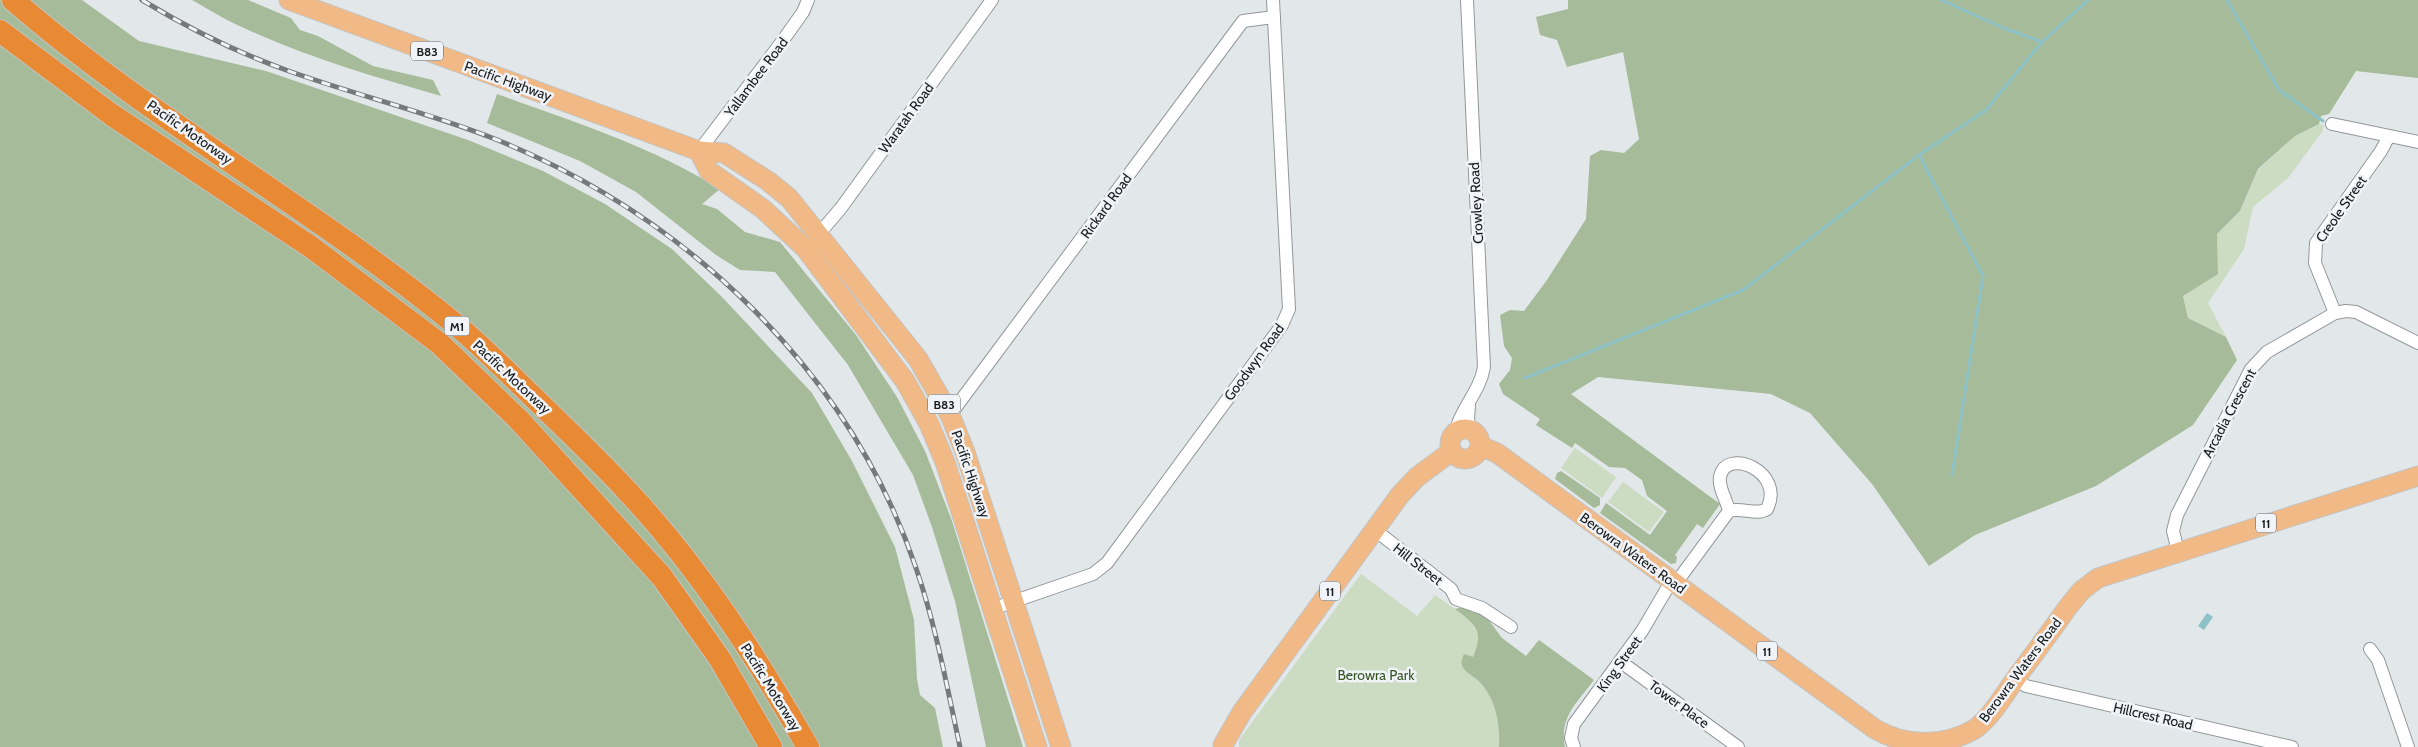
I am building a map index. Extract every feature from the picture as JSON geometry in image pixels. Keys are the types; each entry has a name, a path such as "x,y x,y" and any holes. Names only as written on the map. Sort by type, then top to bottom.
{"highway":[{"name":"Pacific Motorway","path":"13,0 123,85 345,241 456,325 577,439 632,495 702,580 779,696 808,747"},
{"name":"Pacific Motorway","path":"0,31 112,115 311,247 440,344 519,420 662,577 720,659 771,747"}],"main road":[{"name":"Pacific Highway","path":"289,0 699,151 724,153 768,181 789,198 918,360 950,416 965,452 1061,747"},
{"name":"Pacific Highway","path":"699,151 709,171 763,209 800,242 905,381 929,424 945,462 1037,747"},
{"name":"11","path":"1220,746 1242,712 1375,530 1417,477 1459,438 1478,436 1480,446"},
{"path":"1459,438 1459,457 1468,459 1476,454 1480,446"},
{"name":"Berowra Waters Road","path":"1480,446 1496,454 1874,729 1892,739 1911,744 1940,746 1976,728 1993,710 2068,607 2098,578 2115,571 2418,476"}],"street":[{"name":"Yallambee Road","path":"699,151 781,44 803,12 808,0"},
{"name":"Waratah Road","path":"818,235 841,208 992,0"},
{"name":"Goodwyn Road","path":"992,609 1093,574 1107,564 1282,325 1289,308 1273,0"},
{"name":"Crowley Road","path":"1459,438 1458,419 1482,379 1484,367 1467,0"},
{"name":"Rickard Road","path":"950,416 1243,21 1274,17"},
{"path":"2332,124 2418,142"},
{"name":"Creole Street","path":"2335,313 2315,263 2316,243 2381,151 2389,136"},
{"path":"2335,313 2356,312 2418,343"},
{"name":"Arcadia Crescent","path":"2178,551 2173,531 2174,522 2251,369 2268,352 2335,313"},
{"path":"1739,463 1757,469 1769,484 1771,502 1767,509 1757,512 1742,509 1729,511 1720,479 1723,471 1730,465 1739,463"},
{"name":"King Street","path":"1574,747 1571,738 1574,724 1621,662 1674,582 1729,511"},
{"name":"Hill Street","path":"1375,530 1451,589 1456,599 1482,608 1511,626"},
{"path":"2370,649 2378,660 2408,747"},
{"name":"Tower Place","path":"1621,662 1738,747"},
{"name":"Hillcrest Road","path":"2015,680 2026,686 2292,747"}],"green space":[{"path":"0,0 82,0 139,41 266,71 468,140 543,171 605,204 672,249 722,297 812,393 852,461 895,547 914,620 917,679 920,695 935,708 943,747 0,747"},
{"path":"192,0 248,0 291,18 300,30 318,36 373,66 433,80 441,96 366,74 294,49 239,26"},
{"path":"1568,0 2418,0 2418,78 2356,71 2329,114 2321,116 2319,124 2295,136 2258,169 2240,211 2217,234 2218,274 2183,296 2188,318 2226,337 2237,360 2193,425 2096,486 1975,535 1929,566 1872,484 1810,413 1771,394 1598,377 1571,394 1720,504 1703,528 1697,524 1675,555 1677,557 1676,563 1671,564 1600,513 1606,503 1650,535 1667,511 1647,496 1642,480 1625,468 1609,467 1575,443 1572,448 1536,425 1540,419 1503,394 1499,384 1510,370 1512,358 1504,346 1500,315 1510,310 1524,311 1547,280 1586,219 1590,156 1601,150 1624,153 1639,139 1623,52 1567,67 1557,40 1540,35 1536,17 1568,9"},
{"path":"497,94 639,147 720,189 702,204 717,209 745,232 780,242 856,335 897,397 925,451 952,521 1023,747 986,747 955,601 932,527 913,475 848,365 775,272 740,270 716,255 636,192 580,161 487,123"},
{"path":"2319,124 2324,126 2322,132 2288,178 2253,207 2244,249 2208,303 2226,337 2188,318 2183,295 2218,274 2217,234 2240,211 2258,170 2295,136"},
{"path":"1575,448 1616,477 1602,498 1561,468"},
{"path":"1561,471 1600,498 1600,505 1594,508 1555,479 1557,473"},
{"path":"1623,482 1664,512 1649,532 1608,502"},
{"name":"Berowra Park","path":"1361,574 1417,616 1435,595 1455,609 1464,607 1478,610 1487,618 1501,637 1526,656 1539,640 1552,747 1239,747 1239,740"},
{"path":"1467,606 1482,611 1502,638 1526,656 1539,640 1594,680 1576,703 1567,719 1564,736 1565,747 1499,747 1498,724 1492,701 1482,684 1462,666 1464,654 1473,657 1478,641 1478,635 1473,624 1455,609"}],"water":[{"path":"2207,613 2213,617 2204,630 2198,626"}],"waterway":[{"path":"1941,0 2006,29 2042,42"},
{"path":"1525,378 1743,290 1919,155 1986,110 2042,42 2088,0"},
{"path":"2227,0 2279,90 2323,121"},
{"path":"1919,155 1983,276 1952,475"}],"railway":[{"path":"142,0 213,39 267,63 469,129 565,171 632,211 694,256 752,308 804,366 849,428 887,496 923,590 941,657 960,747"}]}
